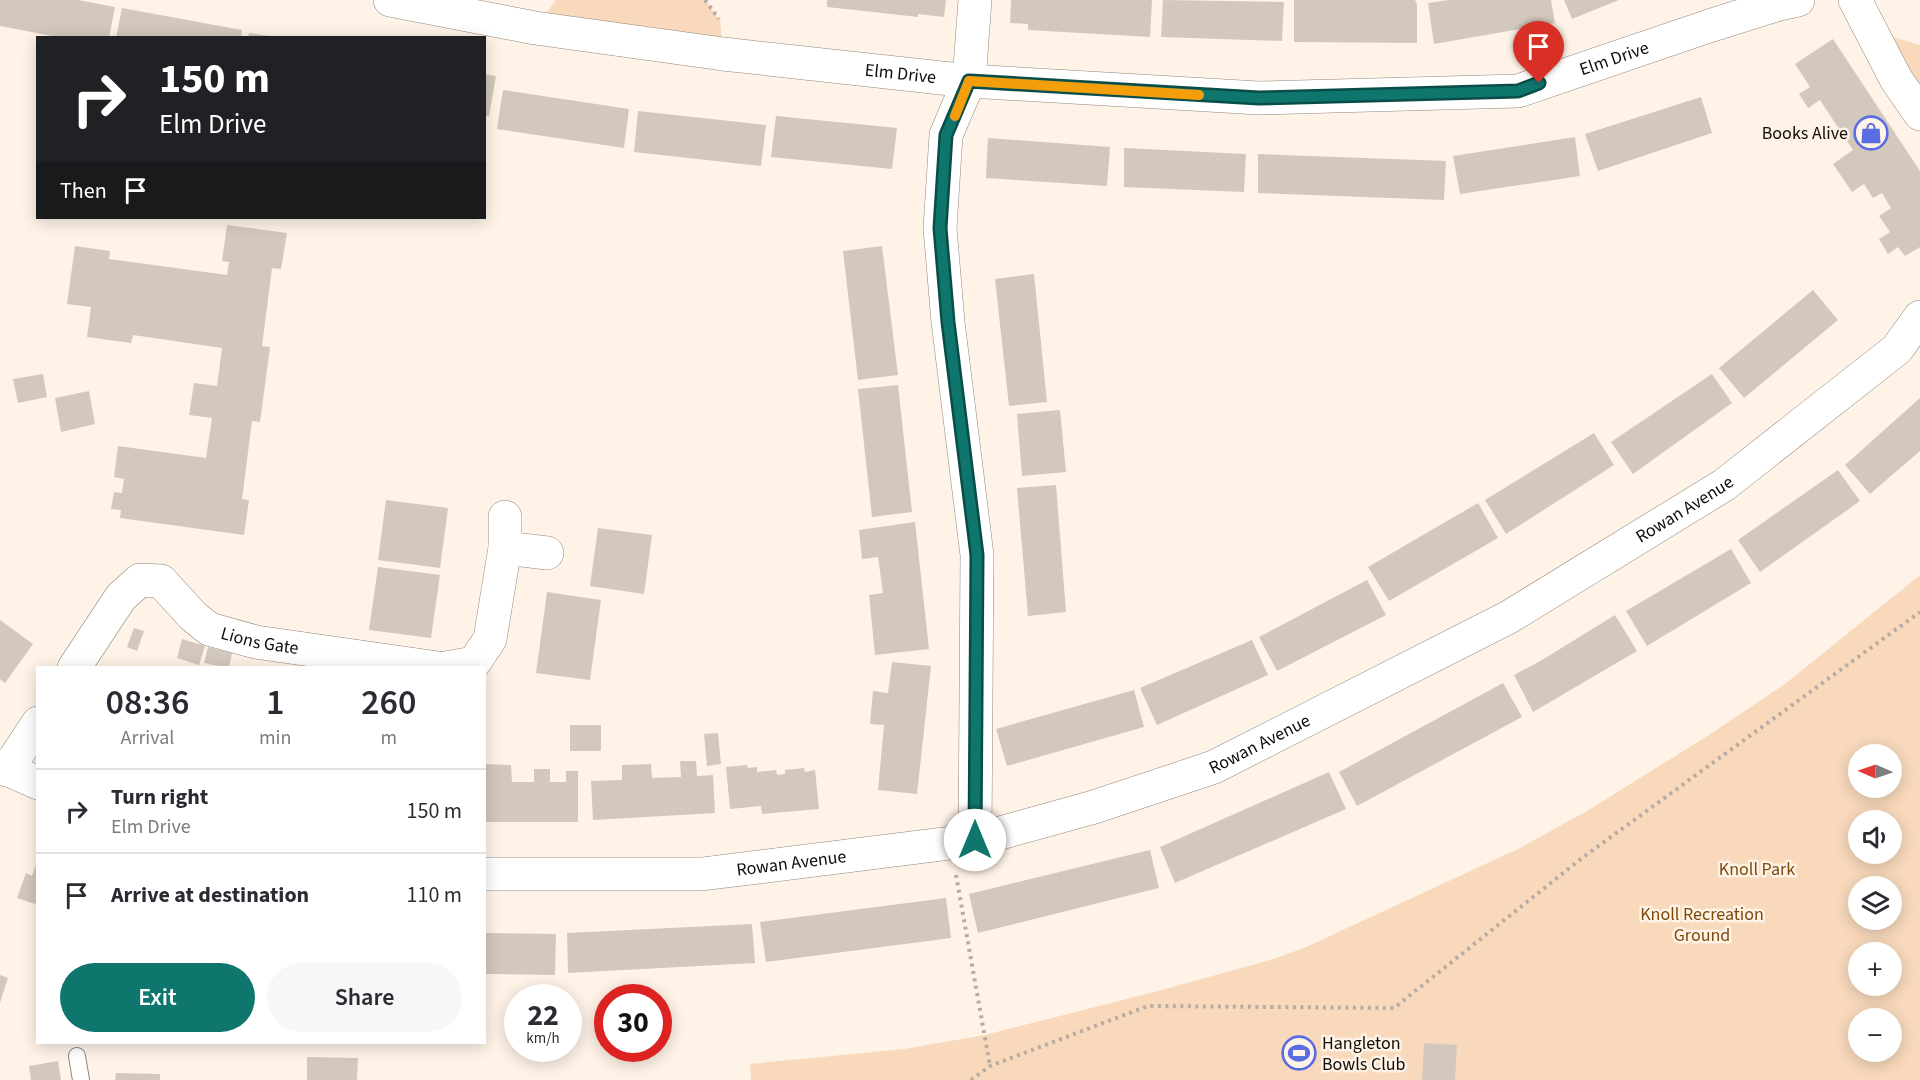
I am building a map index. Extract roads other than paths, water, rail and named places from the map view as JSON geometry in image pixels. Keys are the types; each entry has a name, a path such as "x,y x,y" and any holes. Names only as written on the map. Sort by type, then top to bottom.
{"street":[{"name":"Elm Drive","path":"390,0 535,28 723,54 969,81 1259,98 1518,91 1709,26 1798,0"},
{"path":"962,841 977,555 948,322 940,228 946,135 969,81 975,0"},
{"path":"1855,0 1896,79 1920,114"},
{"name":"Rowan Avenue","path":"486,874 702,874 962,841 1094,807 1214,767 1509,617 1724,485 1897,349 1920,317"},
{"path":"458,666 474,663 490,639 505,532 548,553"},
{"name":"Lions Gate","path":"75,666 121,597 140,580 161,582 193,616 209,629 256,642 425,666"},
{"path":"36,726 3,768 36,782"}],"lane":[{"path":"77,1056 81,1080"}],"place":[{"name":"Books Alive","path":"1871,133"},
{"name":"Hangleton Bowls Club","path":"1299,1053"}],"park label":[{"name":"Knoll Park","path":"1757,869"},
{"name":"Knoll Recreation Ground","path":"1702,924"}]}
